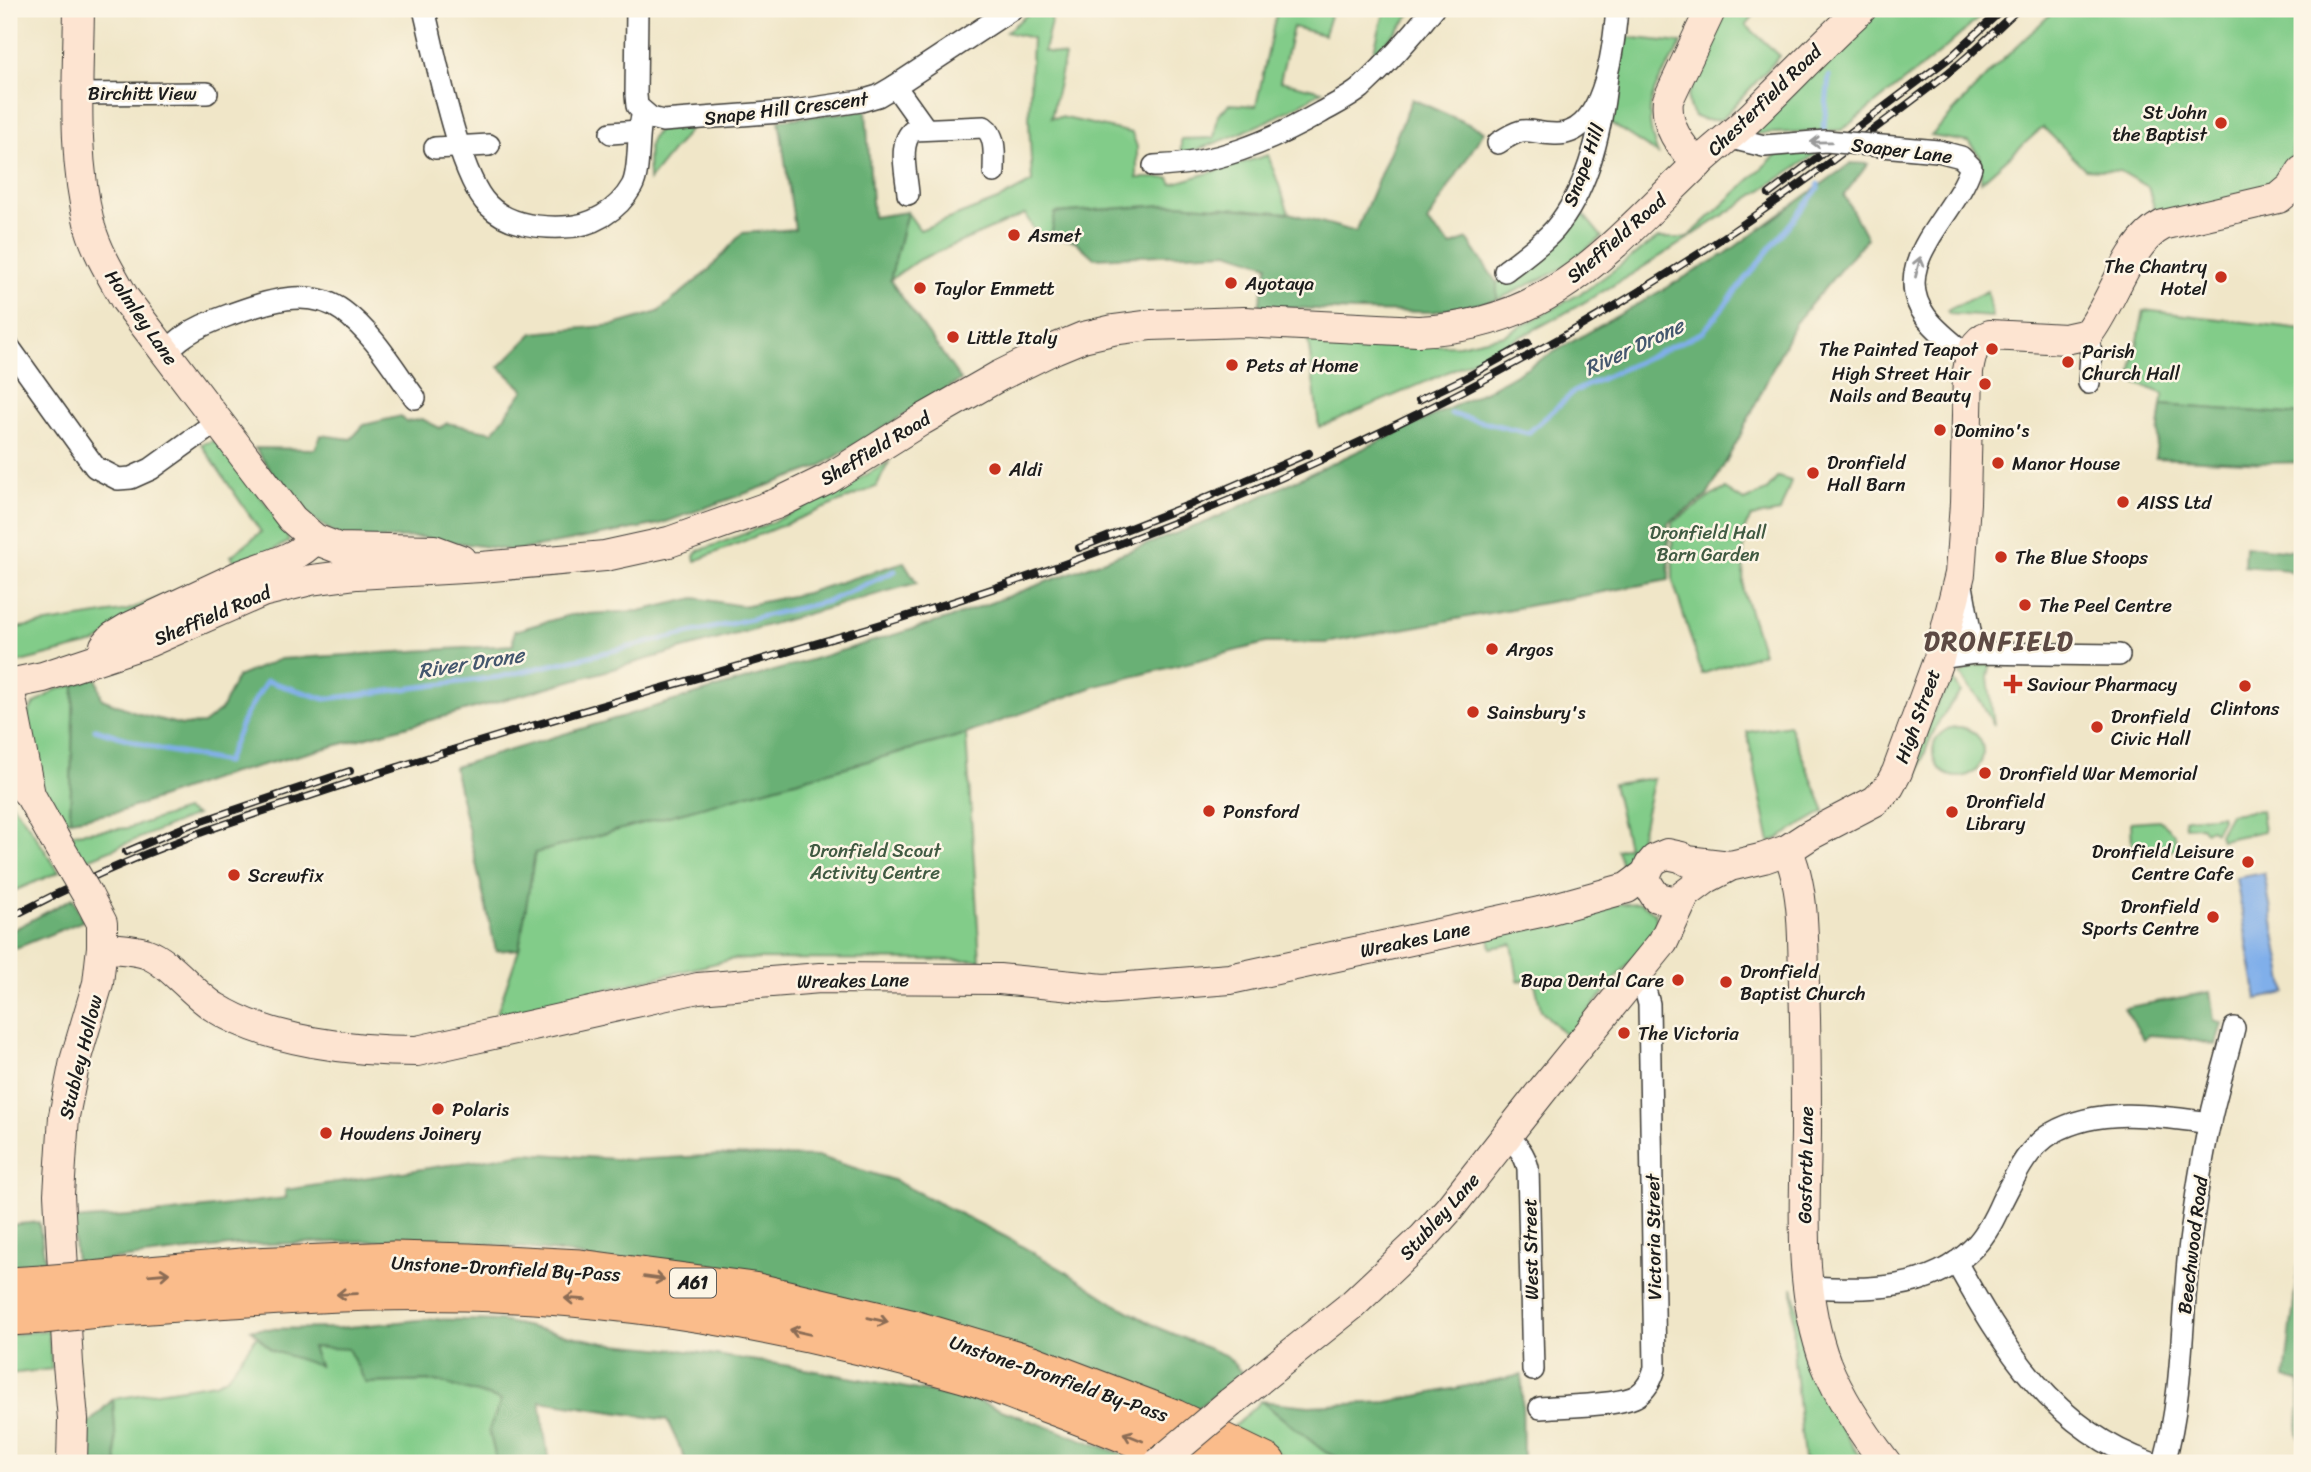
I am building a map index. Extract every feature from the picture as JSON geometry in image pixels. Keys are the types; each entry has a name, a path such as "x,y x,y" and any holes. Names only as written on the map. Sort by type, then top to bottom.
{"highway":[{"name":"Unstone-Dronfield By-Pass","path":"94,1295 253,1266 407,1261 580,1268 753,1291 910,1328 1032,1364 1174,1419 1267,1463"},
{"name":"Unstone-Dronfield By-Pass","path":"25,1300 94,1295 267,1297 464,1292 594,1300 657,1308 760,1323 872,1348 967,1374 1196,1463"}],"street":[{"name":"Holmley Lane","path":"79,9 80,168 91,229 106,265 125,299 292,519 315,539 338,548 434,550 481,567"},
{"path":"424,9 447,104 474,186 487,204 503,217 523,224 551,228 579,227 595,221 625,197 634,183 640,122 636,95 638,9"},
{"name":"Snape Hill Crescent","path":"611,133 651,118 675,121 794,111 878,96 1012,9"},
{"path":"1154,166 1181,166 1208,160 1262,142 1311,118 1360,88 1410,38 1433,9"},
{"name":"Snape Hill","path":"1498,143 1521,130 1556,134 1572,132 1591,116 1611,65 1617,9"},
{"path":"1698,164 1674,135 1667,109 1668,100 1711,9"},
{"name":"Chesterfield Road","path":"1698,164 1754,114 1861,9"},
{"name":"Snape Hill","path":"1505,271 1543,241 1570,209 1594,145 1607,75"},
{"path":"895,86 925,128"},
{"name":"Birchitt View","path":"78,93 207,93"},
{"path":"908,194 904,151 909,132 914,130 984,127 990,131 993,138 994,172"},
{"name":"Soaper Lane","path":"1727,137 1764,146 1826,141 1938,151 1961,157 1970,167 1966,182 1925,244 1915,271 1914,294 1928,320 1970,358"},
{"path":"435,148 489,145"},
{"name":"Sheffield Road","path":"9,686 148,642 262,592 310,580 357,573 481,567 605,556 669,542 776,504 828,479 999,376 1083,337 1151,325 1244,322 1418,331 1447,330 1478,324 1511,313 1545,297 1587,268 1698,164"},
{"path":"1970,358 1976,343 1990,335 2065,339 2088,334 2151,231 2163,225 2280,198 2302,174"},
{"path":"165,352 201,326 239,311 284,298 319,300 333,305 357,323 415,398"},
{"path":"2088,334 2091,354 2089,383"},
{"path":"9,347 95,467 118,479 131,478 151,469 219,420"},
{"name":"High Street","path":"1787,850 1810,835 1875,802 1889,787 1910,740 1938,658 1960,574 1970,358"},
{"path":"92,659 113,637 128,628 238,577 293,555 315,539"},
{"path":"1960,574 1973,653"},
{"path":"1938,658 1973,653 2119,655"},
{"name":"Stubley Hollow","path":"9,686 30,795"},
{"name":"Stubley Hollow","path":"9,772 30,795 102,923 103,947 98,983 75,1061 61,1147 59,1194 73,1419 72,1463"},
{"name":"Wreakes Lane","path":"103,947 144,953 158,960 216,1008 253,1027 320,1043 374,1051 417,1051 698,988 820,978 999,979 1104,989 1230,979 1663,885 1707,878 1730,866 1787,850"},
{"name":"Gosforth Lane","path":"1787,850 1798,882 1804,971 1804,1211 1812,1314 1827,1365 1849,1412 1886,1463"},
{"name":"Stubley Lane","path":"1159,1463 1351,1306 1449,1209 1663,942 1672,924 1663,885"},
{"name":"Victoria Street","path":"1541,1408 1631,1399 1646,1389 1655,1368 1650,1004 1646,993 1634,979"},
{"name":"Beechwood Road","path":"2164,1463 2171,1438 2199,1177 2234,1028"},
{"path":"1808,1287 1872,1289 1902,1285 1931,1275 1956,1262 1975,1246 1991,1224 2018,1170 2033,1150 2051,1134 2078,1122 2113,1116 2155,1116 2210,1123"},
{"name":"West Street","path":"1507,1136 1525,1156 1528,1168 1533,1370"},
{"path":"1956,1262 1999,1336 2039,1388 2074,1421 2102,1441 2151,1463"}],"green space":[{"path":"1034,9 1054,9 1044,51 1065,56 1051,118 1061,117 1132,133 1137,147 1137,178 1169,178 1172,184 1268,155 1289,213 1178,204 1056,213 1051,237 1037,235 1025,214 917,261 890,280 907,212 920,230 1000,199 1032,182 1029,120 1032,38 1006,32"},
{"path":"1253,9 1332,9 1324,35 1293,27 1280,81 1322,91 1254,128 1181,155 1181,139 1214,138 1218,115 1230,104 1256,106 1276,14"},
{"path":"1385,9 1413,9 1404,23 1372,57"},
{"path":"1723,9 1759,9 1746,25 1780,56 1722,119 1702,120 1690,110 1688,96"},
{"path":"1877,9 1989,9 1941,52 1842,130 1752,134"},
{"path":"2056,9 2302,9 2302,97 2289,169 2275,190 2158,221 2148,187 2120,171 2085,169 2043,127 1981,182 1980,156 1968,142 1931,136 1993,69"},
{"path":"1626,37 1682,43 1658,83 1650,108 1652,136 1658,154 1609,122"},
{"path":"1412,99 1484,131 1427,222 1451,246 1467,239 1497,283 1497,300 1433,312 1259,306 1268,265 1228,252 1094,258 1075,241 1051,237 1055,213 1178,204 1289,213 1356,232"},
{"path":"866,110 873,217 907,212 890,280 961,380 819,467 660,524 515,551 419,537 344,540 296,507 255,448 315,449 321,435 351,439 364,425 401,416 406,422 422,419 440,428 447,423 493,432 524,390 499,367 533,333 614,325 658,312 709,270 742,233 795,229 779,120"},
{"path":"665,128 691,128 649,180 648,151 656,133"},
{"path":"1821,151 1646,265 1574,308 1457,368 1319,427 1308,339 1383,346 1459,345 1505,335 1585,291 1658,238 1687,238 1776,155"},
{"path":"1851,163 1868,164 1844,195 1867,238 1795,323 1739,438 1707,496 1668,523 1669,580 1326,643 1266,643 1096,686 966,734 535,853 519,949 496,951 454,767 950,618 1209,521 1486,391 1725,254"},
{"path":"1579,209 1602,237 1556,272 1497,300 1497,283 1529,259"},
{"path":"1987,291 1992,317 1949,314 1948,310"},
{"path":"2144,310 2302,329 2302,415 2162,405 2164,394 2130,381"},
{"path":"2162,405 2302,415 2302,462 2155,458"},
{"path":"213,441 224,446 285,530 289,542 239,567 231,556 261,532 201,444"},
{"path":"889,462 876,487 695,561 694,556 698,551 796,511"},
{"name":"Dronfield Hall Barn Garden","path":"1778,477 1791,481 1780,512 1751,517 1744,530 1743,590 1763,653 1702,674 1673,581 1672,523 1725,489 1744,501 1766,491"},
{"path":"2245,546 2302,552 2302,577 2288,570 2244,566"},
{"path":"904,562 917,583 457,713 229,774 119,812 70,820 74,685 96,676 102,699 143,715 182,725 203,724 221,710 237,677 280,659 513,645 514,631 570,615 639,611 695,598 742,606 806,593"},
{"path":"200,582 95,643 9,665 9,629 128,610"},
{"path":"1991,664 1988,677 1994,726 1981,702 1960,675 1971,667"},
{"path":"1953,679 1961,692 1934,732 1917,778 1909,774 1936,706"},
{"path":"74,685 70,820 58,818 48,805 24,721 33,705 55,690"},
{"path":"1789,725 1825,811 1770,843 1747,732"},
{"path":"1958,727 1976,734 1983,752 1976,770 1958,777 1940,770 1933,752 1940,734"},
{"name":"Dronfield Scout Activity Centre","path":"966,734 980,960 733,959 496,1016 519,949 534,853"},
{"path":"1654,778 1640,839 1634,855 1622,866 1617,850 1628,847 1613,784"},
{"path":"9,800 59,872 9,893"},
{"path":"185,810 196,815 81,862 71,839 74,833 128,828"},
{"path":"2261,810 2264,831 2221,840 2219,834 2230,814"},
{"path":"2221,815 2222,819 2215,832 2211,829 2205,831 2201,826 2185,827 2184,819 2187,818"},
{"path":"2159,820 2175,834 2177,849 2146,855 2145,845 2132,847 2131,822"},
{"path":"73,898 83,921 9,951 9,932"},
{"path":"1641,903 1655,913 1658,928 1567,1037 1541,1010 1534,979 1518,981 1512,944 1491,948 1488,931 1619,904"},
{"path":"2210,992 2214,1020 2222,1023 2216,1045 2178,1037 2148,1035 2144,1039 2124,1008"},
{"path":"526,1153 630,1160 726,1155 820,1157 893,1180 1006,1237 1161,1329 1227,1356 1243,1374 1192,1412 567,1253 441,1239 238,1245 76,1264 72,1220 156,1214 286,1198 285,1190"},
{"path":"39,1222 46,1267 9,1270 9,1225"},
{"path":"2302,1233 2302,1447 2298,1434 2300,1382 2285,1377"},
{"path":"1793,1287 1807,1354 1848,1439 1865,1463 1825,1463 1804,1459 1794,1361"},
{"path":"429,1319 501,1321 605,1343 688,1351 784,1365 977,1401 1133,1458 1127,1463 687,1463 667,1420 540,1401 549,1463 497,1463 489,1430 501,1400 436,1381 366,1383 348,1349 312,1347 319,1366 271,1350 251,1329 339,1328"},
{"path":"48,1330 52,1369 9,1374 9,1335"},
{"path":"257,1336 272,1350 319,1365 311,1347 348,1348 366,1383 437,1381 502,1400 489,1430 497,1463 117,1463 113,1399 215,1383 226,1378"},
{"path":"1522,1375 1523,1463 1351,1463 1325,1452 1261,1401 1309,1406 1387,1402"},
{"path":"113,1399 117,1463 82,1463 83,1429"},
{"path":"1261,1401 1325,1452 1351,1463 1299,1463 1230,1430"}],"water":[{"path":"2264,873 2286,993 2257,999 2236,878"}],"waterway":[{"name":"River Drone","path":"1823,137 1829,76"},
{"name":"River Drone","path":"1451,414 1528,433 1575,391 1703,332 1818,189 1818,184"},
{"name":"River Drone","path":"95,729 159,749 226,762 246,714 267,681 325,699 499,677 829,601 895,571"}],"railway":[{"path":"1769,194 1953,55 2003,9"},
{"path":"9,918 76,884 224,824 391,769 898,619 1025,578 1151,532 1275,480 1397,424 1517,362 1633,295 1746,222 1895,114 1961,62 2018,9"},
{"path":"1419,400 1528,343"},
{"path":"1079,548 1309,453"},
{"path":"126,852 187,826 350,771"}],"place":[{"name":"St John the Baptist","path":"2221,123"},
{"name":"Asmet","path":"1014,235"},
{"name":"The Chantry Hotel","path":"2221,277"},
{"name":"Ayotaya","path":"1231,283"},
{"name":"Taylor Emmett","path":"920,288"},
{"name":"Little Italy","path":"953,337"},
{"name":"The Painted Teapot","path":"1992,349"},
{"name":"Parish Church Hall","path":"2068,362"},
{"name":"Pets at Home","path":"1232,365"},
{"name":"High Street Hair Nails and Beauty","path":"1985,384"},
{"name":"Domino's","path":"1940,430"},
{"name":"Manor House","path":"1998,463"},
{"name":"Aldi","path":"995,469"},
{"name":"Dronfield Hall Barn","path":"1813,473"},
{"name":"AISS Ltd","path":"2123,502"},
{"name":"The Blue Stoops","path":"2001,557"},
{"name":"The Peel Centre","path":"2025,605"},
{"name":"Argos","path":"1492,649"},
{"name":"Saviour Pharmacy","path":"2013,684"},
{"name":"Clintons","path":"2245,686"},
{"name":"Sainsbury's","path":"1473,712"},
{"name":"Dronfield Civic Hall","path":"2097,727"},
{"name":"Dronfield War Memorial","path":"1985,773"},
{"name":"Ponsford","path":"1209,811"},
{"name":"Dronfield Library","path":"1952,812"},
{"name":"Dronfield Leisure Centre Cafe","path":"2248,862"},
{"name":"Screwfix","path":"234,875"},
{"name":"Dronfield Sports Centre","path":"2213,917"},
{"name":"Bupa Dental Care","path":"1678,980"},
{"name":"Dronfield Baptist Church","path":"1726,982"},
{"name":"The Victoria","path":"1624,1033"},
{"name":"Polaris","path":"438,1109"},
{"name":"Howdens Joinery","path":"326,1133"}],"district":[{"name":"DRONFIELD","path":"1999,641"}]}
